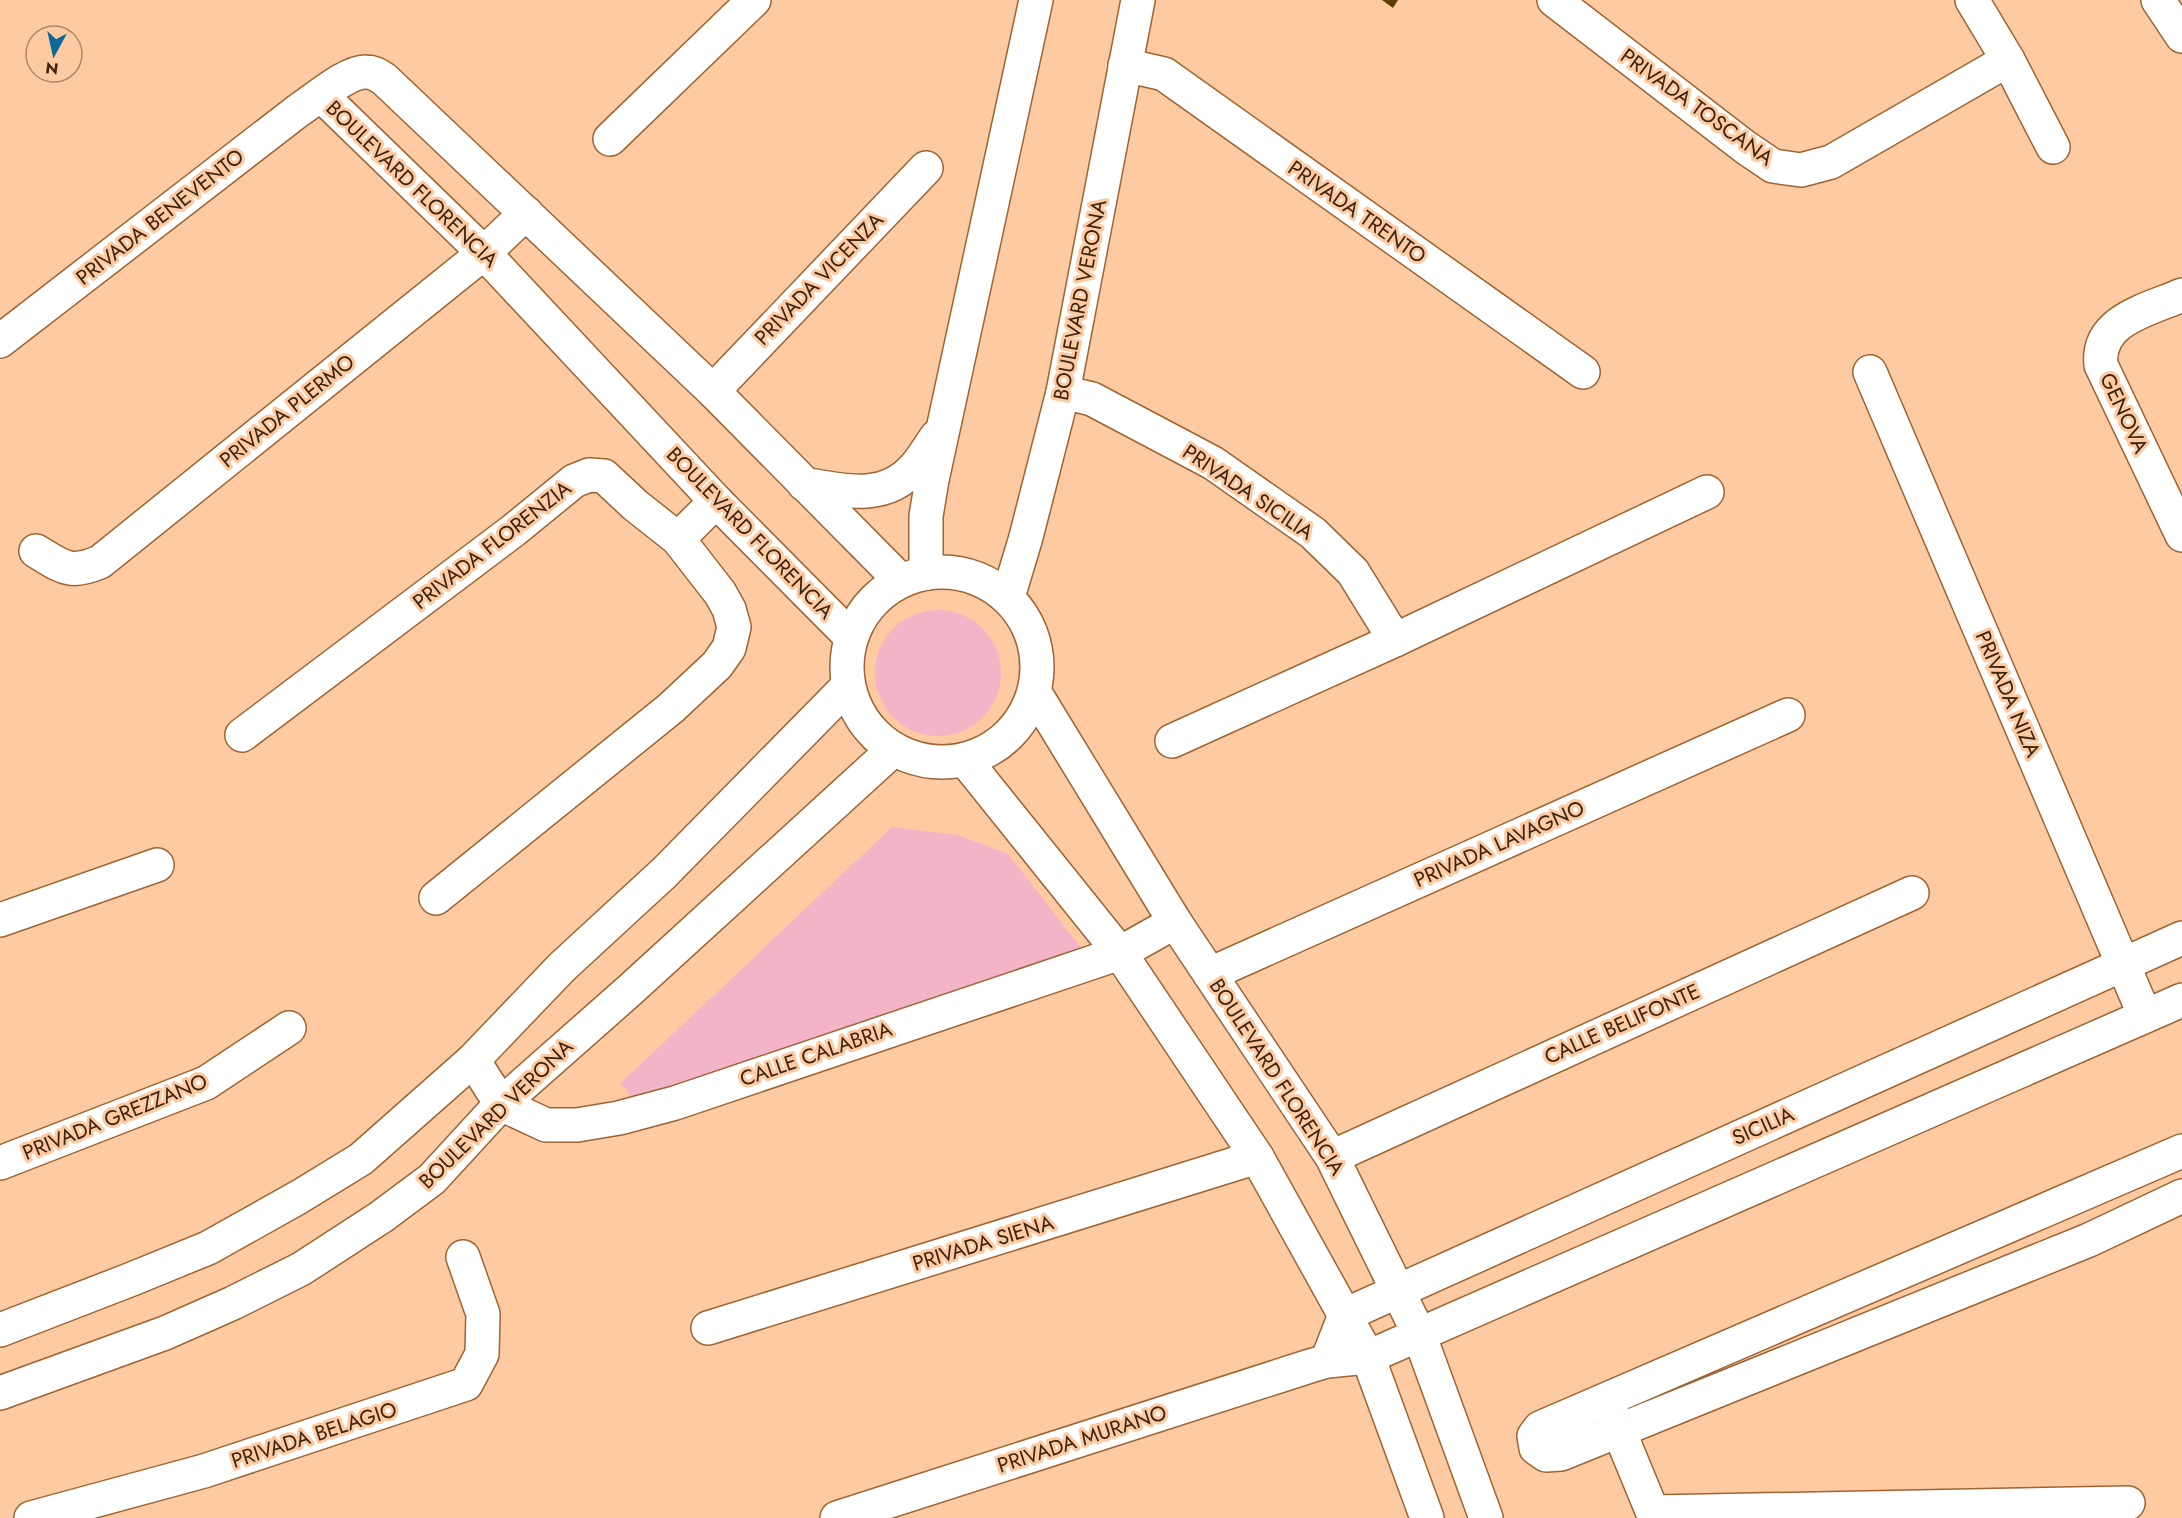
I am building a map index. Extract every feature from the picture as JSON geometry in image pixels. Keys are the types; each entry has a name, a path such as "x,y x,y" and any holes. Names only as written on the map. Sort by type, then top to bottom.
{"street":[{"path":"610,139 754,0"},
{"path":"913,577 943,427 1036,0"},
{"name":"BOULEVARD VERONA","path":"1008,597 1026,537 1063,392 1138,0"},
{"name":"PRIVADA TOSCANA","path":"1554,0 1745,147 1773,166 1801,170 1830,162 2008,60"},
{"path":"1972,0 2008,60 2053,147"},
{"path":"2158,0 2182,36"},
{"name":"PRIVADA TRENTO","path":"1125,65 1164,75 1583,372"},
{"name":"BOULEVARD FLORENCIA","path":"851,637 716,501 484,253 321,95 354,73 373,72 384,79 713,391 804,484 913,577"},
{"name":"PRIVADA BENEVENTO","path":"0,341 321,95"},
{"name":"PRIVADA VICENZA","path":"713,391 926,168"},
{"name":"PRIVADA PLERMO","path":"36,551 67,569 84,569 100,562 484,253 526,213"},
{"name":"GENOVA","path":"2182,295 2114,327 2105,337 2099,352 2101,365 2182,535"},
{"name":"PRIVADA NIZA","path":"1870,372 2145,1016"},
{"name":"PRIVADA SICILIA","path":"1063,392 1092,399 1213,463 1313,533 1353,572 1395,640"},
{"path":"804,484 863,493 882,490 897,483 914,468 943,427"},
{"name":"PRIVADA FLORENZIA","path":"242,735 513,530 574,481 589,475 604,476 635,505 678,539 720,593 729,609 734,627 729,648 717,665 671,708 436,898"},
{"path":"1172,741 1395,640 1707,492"},
{"path":"678,539 716,501"},
{"path":"955,572 983,581 1008,597 1028,624 1038,658 1035,693 1020,723 996,747 965,760 928,762 894,749 873,733 857,711 848,686 847,661 851,637 863,614 878,597 913,577 955,572"},
{"path":"0,1330 208,1248 361,1159 473,1060 562,967 663,873 848,686"},
{"name":"BOULEVARD FLORENCIA","path":"1035,693 1175,922 1332,1157 1419,1334 1486,1518"},
{"name":"PRIVADA LAVAGNO","path":"1210,974 1788,715"},
{"name":"BOULEVARD VERONA","path":"0,1393 165,1333 233,1302 301,1269 381,1217 432,1179 501,1104 630,990 894,749"},
{"path":"965,760 1120,952 1257,1157 1368,1357 1427,1518"},
{"path":"0,920 157,865"},
{"name":"CALLE BELIFONTE","path":"1332,1157 1912,893"},
{"name":"CALLE CALABRIA","path":"501,1104 546,1125 577,1125 619,1118 675,1102 1120,952 1175,922"},
{"name":"SICILIA","path":"1345,1315 2182,938"},
{"path":"1368,1357 2182,1000"},
{"name":"PRIVADA GREZZANO","path":"0,1163 206,1083 289,1028"},
{"path":"473,1060 501,1104"},
{"path":"2182,1151 1540,1428 1534,1436 1536,1448 1546,1455 1561,1454 2089,1240 2182,1196"},
{"name":"PRIVADA SIENA","path":"708,1328 1257,1157"},
{"name":"PRIVADA BELAGIO","path":"31,1518 204,1471 466,1384 482,1354 483,1314 463,1257"},
{"path":"1327,1360 1345,1315"},
{"name":"PRIVADA MURANO","path":"837,1518 1327,1360 1368,1357"},
{"path":"1606,1399 1654,1515 2128,1503"}],"shaded area":[{"path":"938,610 962,615 983,628 996,649 1001,673 996,697 983,718 962,731 938,736 914,731 893,718 880,697 875,673 880,649 893,628 914,615"},
{"path":"892,827 958,835 1008,854 1086,954 633,1099 621,1083"}],"building":[{"path":"1382,0 1398,0 1393,8"}]}
